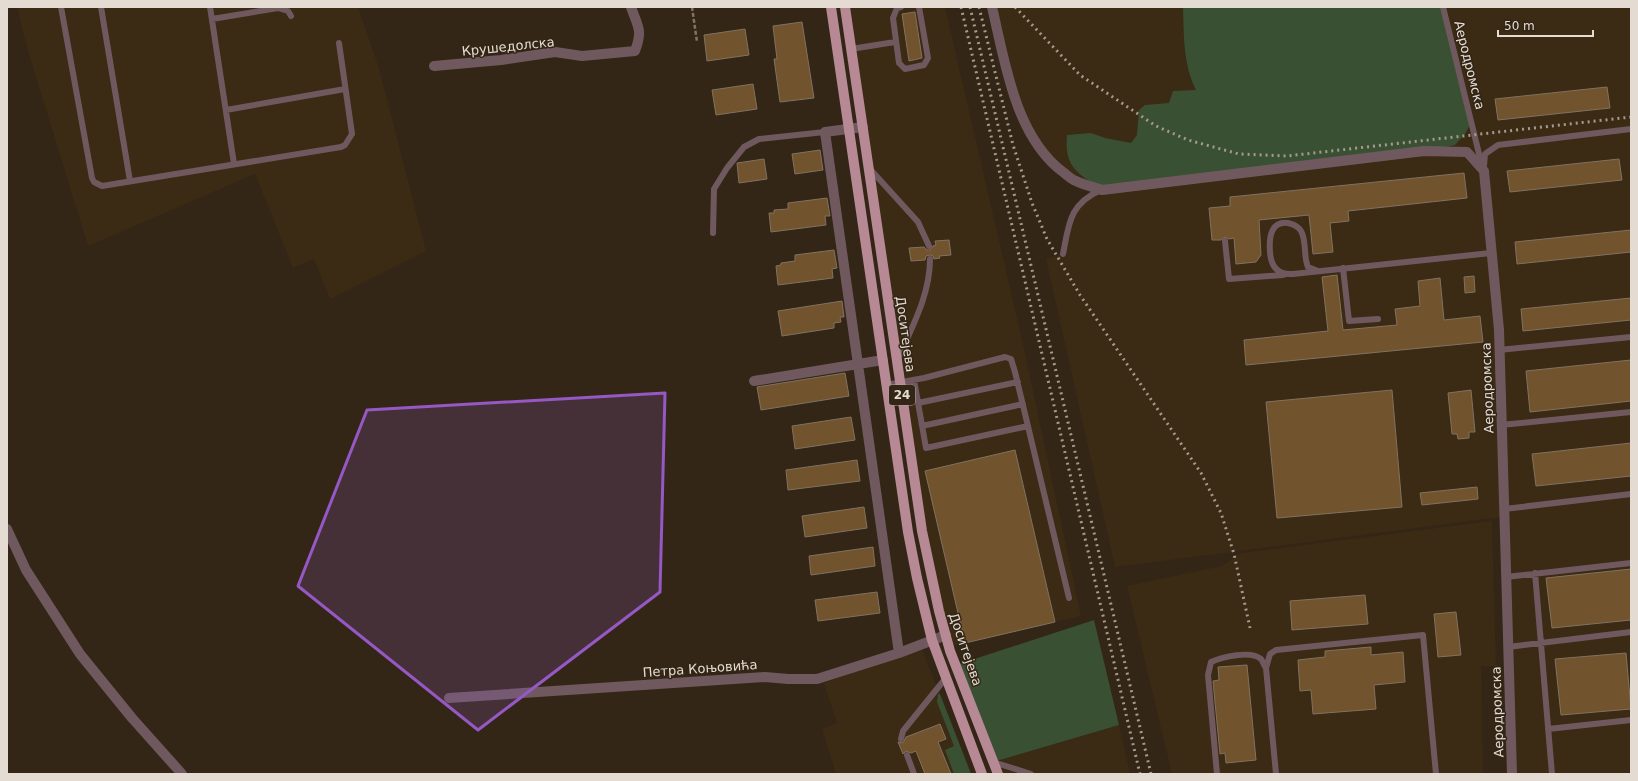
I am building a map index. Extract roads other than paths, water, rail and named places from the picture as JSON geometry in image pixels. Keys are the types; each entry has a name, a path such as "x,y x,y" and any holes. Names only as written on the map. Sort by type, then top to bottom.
{"main road":[{"name":"Доситејева","path":"831,7 886,385 916,578 932,640 945,679 982,774"},
{"name":"Доситејева","path":"845,7 922,531 932,581 950,651 998,774"}],"street":[{"name":"Крушедолска","path":"434,66 501,60 555,52 582,56 635,51 640,37 639,28 631,7"},
{"path":"992,7 1008,76 1023,117 1036,144 1051,163 1075,181 1102,190 1424,151 1467,152 1484,171"},
{"path":"863,127 825,132 899,653"},
{"name":"Аеродромска","path":"1484,171 1499,350 1512,774"},
{"path":"754,381 883,360"},
{"path":"7,529 26,570 80,654 132,718 182,774"},
{"name":"Петра Коњовића","path":"450,698 765,677 813,680 899,653 946,635"}],"lane":[{"path":"61,7 92,178 94,182 102,186 341,148 345,145 352,134 338,43"},
{"path":"101,7 130,181"},
{"path":"210,7 234,164"},
{"path":"901,7 897,8 893,18 898,64 905,69 924,65 928,58 919,7"},
{"name":"Аеродромска","path":"1443,7 1474,136 1484,171"},
{"path":"212,19 278,8 288,12 291,16"},
{"path":"851,48 895,42"},
{"path":"226,110 345,90"},
{"path":"1484,171 1485,154 1498,145 1631,129"},
{"path":"713,233 714,189 727,168 744,147 759,139 825,132"},
{"path":"868,168 918,222 929,246"},
{"path":"1063,254 1072,217 1078,206 1088,196 1102,190"},
{"path":"1287,274 1281,273 1273,266 1269,238 1274,228 1284,223 1290,224 1300,230 1303,235 1308,267 1318,271"},
{"path":"1225,241 1229,279 1491,253"},
{"path":"897,361 925,297 930,273 930,259"},
{"path":"1343,268 1349,321 1378,319"},
{"path":"1499,350 1631,337"},
{"path":"886,385 914,380 1005,357 1009,358 1012,362 1018,382 1069,598"},
{"path":"914,380 926,448 1028,426"},
{"path":"918,403 1018,382"},
{"path":"922,426 1023,404"},
{"path":"1501,425 1631,412"},
{"path":"1504,509 1631,494"},
{"path":"1506,576 1631,563"},
{"path":"1535,573 1552,774"},
{"path":"1508,647 1631,632"},
{"path":"1276,774 1266,668 1270,654 1276,650 1423,635 1436,774"},
{"path":"1217,774 1208,675 1211,662 1222,658 1250,655 1261,659 1266,668"},
{"path":"901,740 903,731 945,679"},
{"path":"1548,729 1631,720"},
{"path":"907,755 914,774"},
{"path":"994,762 1031,774"}],"railway":[{"path":"961,7 1140,774"},
{"path":"970,7 1151,774"},
{"path":"979,7 1013,145 1032,203 1047,239 1080,295 1201,473 1221,513 1234,554 1250,628"},
{"path":"1015,7 1080,75 1156,126 1188,140 1239,154 1287,156 1631,117"}]}
